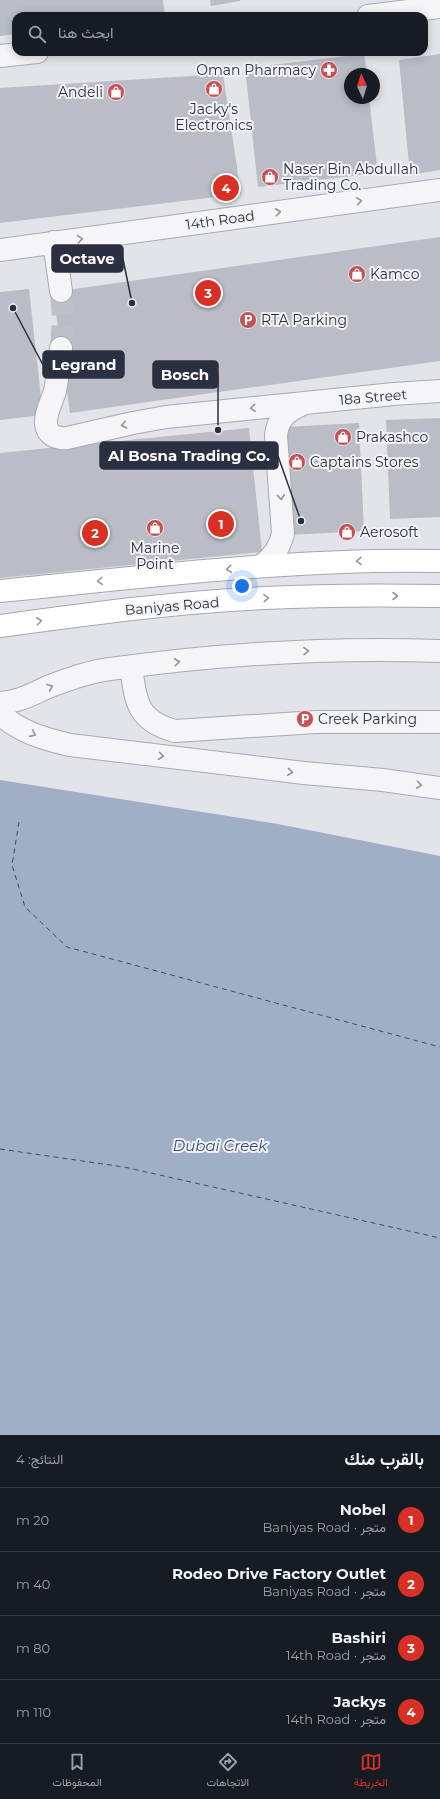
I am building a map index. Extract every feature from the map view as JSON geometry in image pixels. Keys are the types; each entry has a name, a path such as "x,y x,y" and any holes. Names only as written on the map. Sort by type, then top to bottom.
{"main road":[{"path":"0,591 261,566 346,561 440,561"},
{"name":"Baniyas Road","path":"0,626 138,608 256,599 327,596 440,596"}],"street":[{"path":"388,12 417,6 440,7"},
{"path":"0,56 12,55"},
{"name":"14th Road","path":"0,250 440,190"},
{"path":"54,242 61,291"},
{"name":"18a Street","path":"61,348 55,392 46,418 48,432 59,438 66,438 166,417 440,391"},
{"path":"261,566 272,558 279,547 283,534 276,435 277,427 287,412 306,403"},
{"path":"0,703 24,699 67,679 88,673 131,667 231,656 286,652 396,649 440,651"},
{"path":"131,667 134,692 139,706 148,718 160,727 176,731 316,722 440,722"},
{"path":"0,714 20,729 44,739 70,745 281,771 383,780 440,788"}],"water":[{"name":"Dubai Creek","path":"0,780 278,824 440,856 440,1435 0,1435"}],"building":[{"path":"0,0 163,0 164,12 12,12 12,34 0,36"},
{"path":"210,0 240,0 240,1 211,6"},
{"path":"440,54 440,170 410,175 399,60"},
{"path":"347,56 364,56 366,68 344,68 344,104 370,104 378,173 258,187 245,68"},
{"path":"223,74 241,194 0,223 0,88"},
{"name":"RTA Parking","path":"440,237 440,361 70,413 53,292"},
{"path":"29,289 43,415 0,420 0,292"},
{"path":"440,418 440,517 390,519 386,420"},
{"path":"359,423 364,531 289,535 284,427"},
{"path":"249,428 262,552 0,578 0,453"}],"ferry route":[{"path":"19,822 12,865 25,907 67,947 440,1047"},
{"path":"0,1149 124,1167 440,1238"}],"tunnel":[{"path":"61,291 63,319 61,348"}],"place":[{"name":"Oman Pharmacy","path":"329,70"},
{"name":"Jacky's Electronics","path":"214,89"},
{"name":"Andeli","path":"116,92"},
{"name":"Naser Bin Abdullah Trading Co.","path":"270,177"},
{"name":"Jackys","path":"226,188"},
{"name":"Kamco","path":"357,274"},
{"name":"Bashiri","path":"208,293"},
{"name":"Octave","path":"132,303"},
{"name":"Legrand","path":"13,308"},
{"name":"RTA Parking","path":"248,320"},
{"name":"Bosch","path":"218,430"},
{"name":"Prakashco","path":"343,437"},
{"name":"Captains Stores","path":"297,462"},
{"name":"Al Bosna Trading Co.","path":"301,521"},
{"name":"Nobel","path":"221,524"},
{"name":"Marine Point","path":"155,528"},
{"name":"Aerosoft","path":"347,532"},
{"name":"Rodeo Drive Factory Outlet","path":"95,533"},
{"name":"Creek Parking","path":"305,719"}]}
